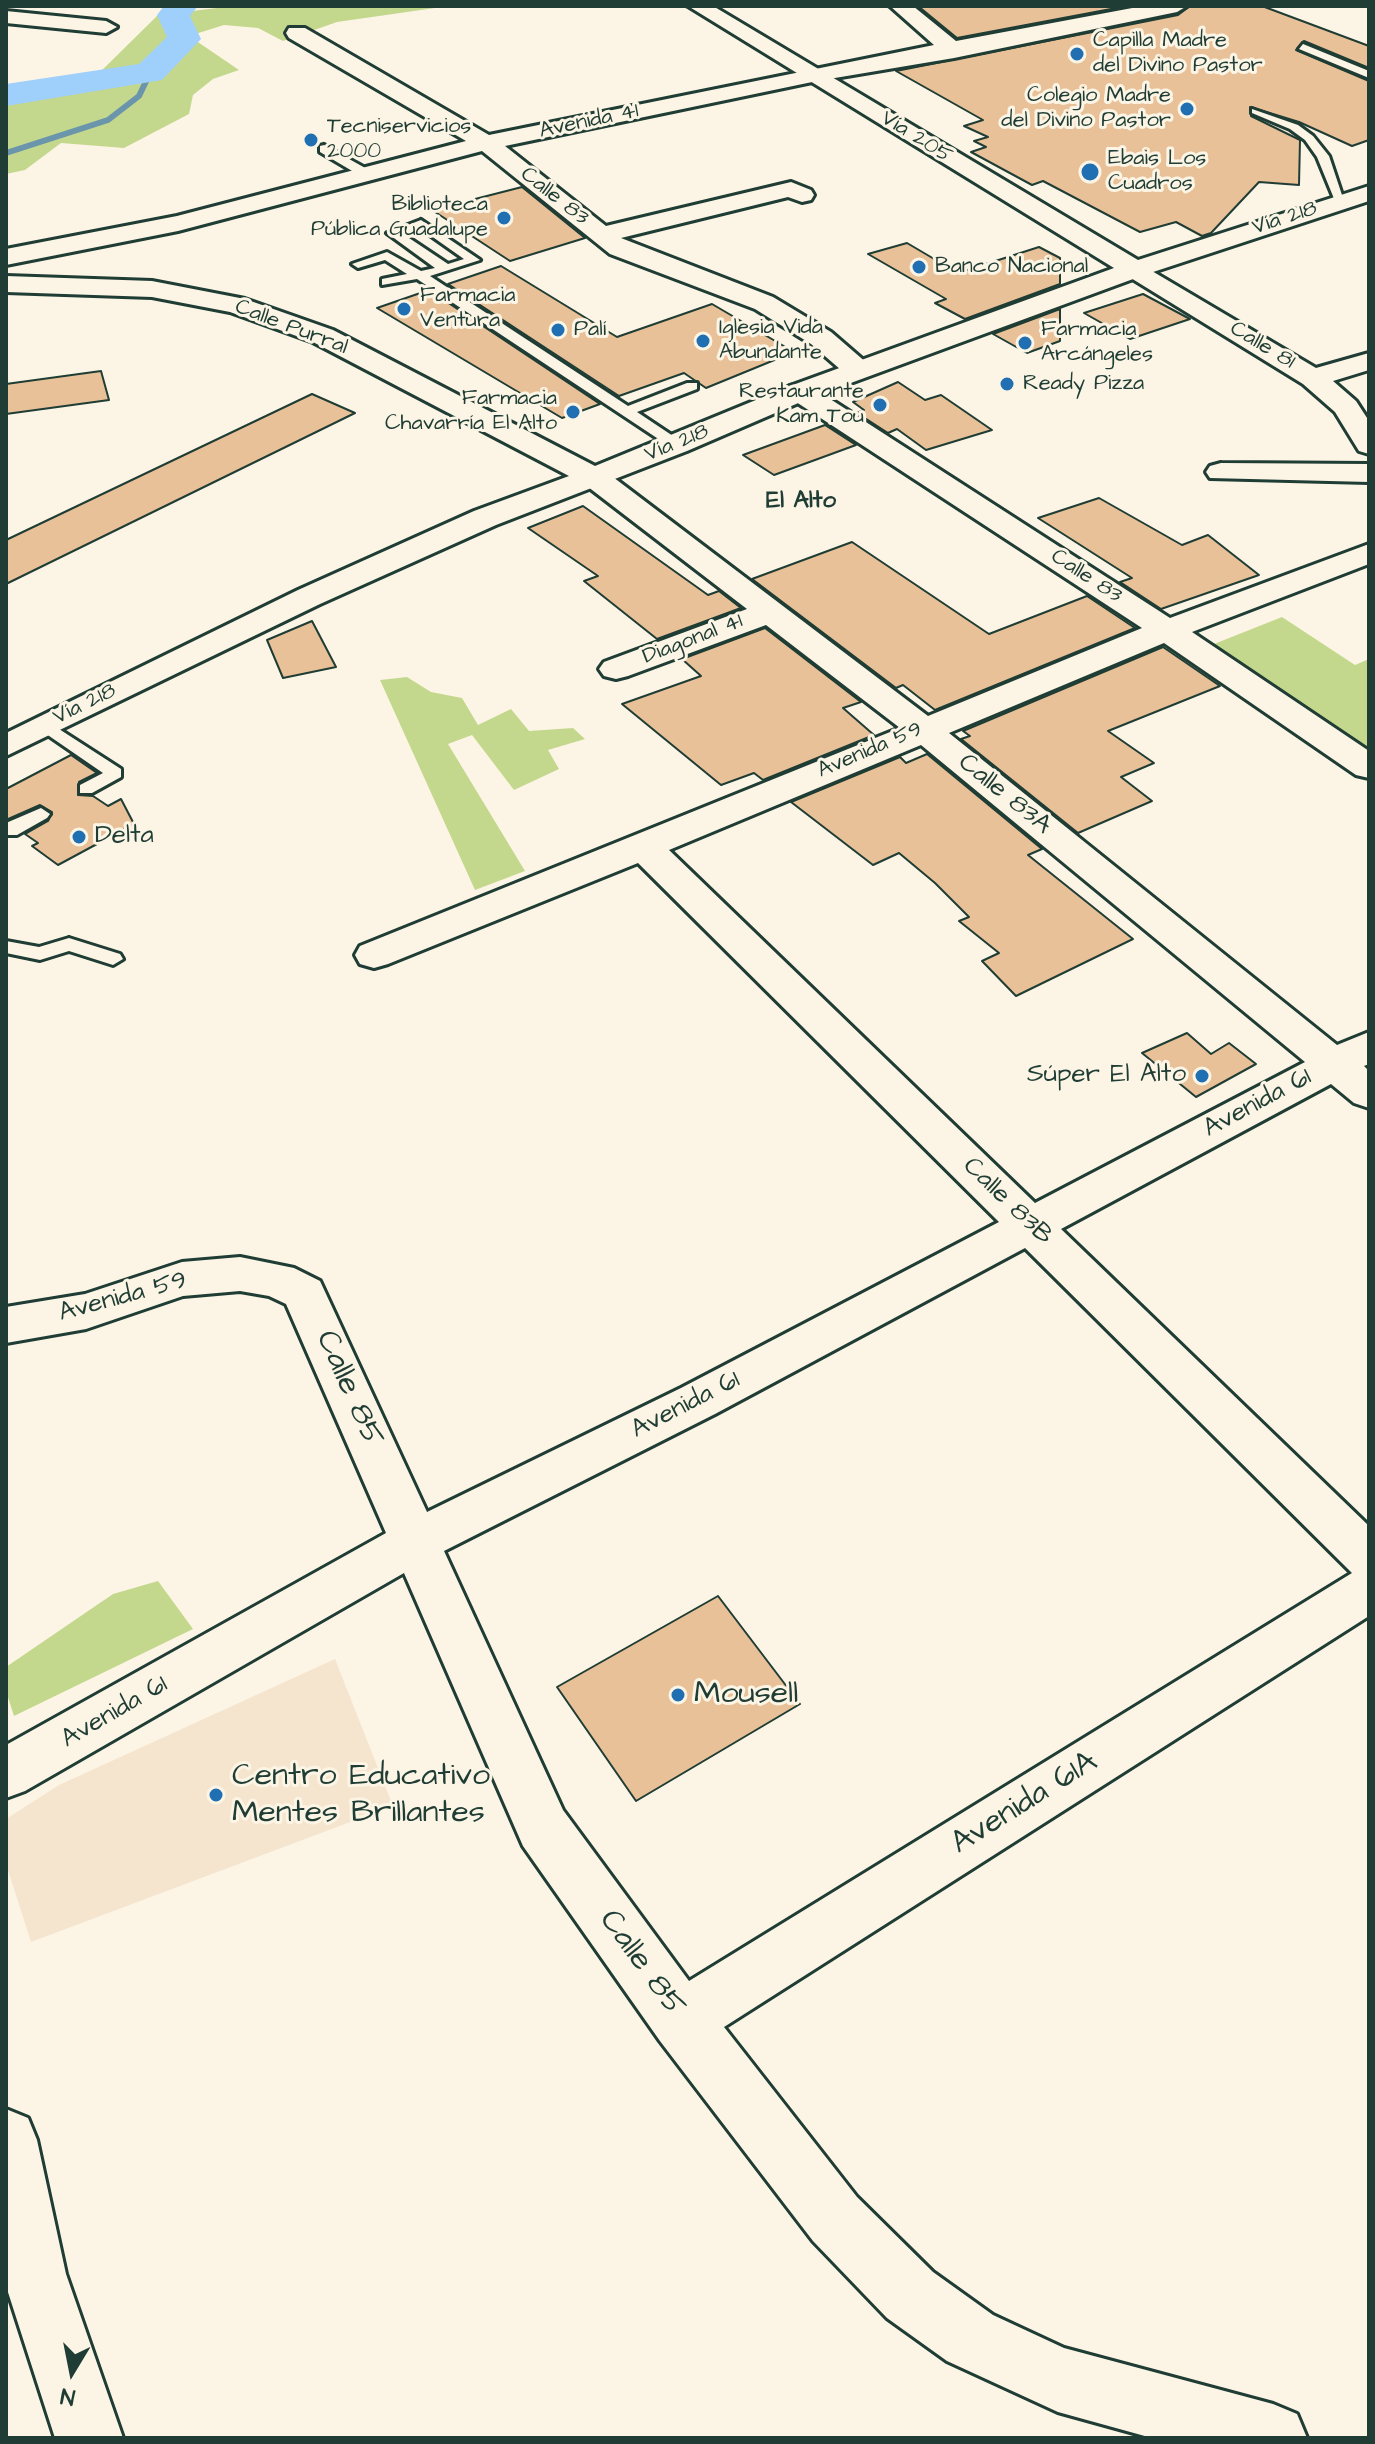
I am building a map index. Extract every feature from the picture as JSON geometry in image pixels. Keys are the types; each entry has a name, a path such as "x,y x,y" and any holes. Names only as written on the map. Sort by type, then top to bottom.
{"street":[{"name":"Vía 205","path":"698,6 817,74 994,187 1135,269"},
{"path":"900,6 954,51"},
{"path":"1074,6 1097,22"},
{"name":"Avenida 41","path":"6,257 178,223 363,172 486,143 817,74 954,51 1177,6"},
{"path":"6,17 106,27"},
{"name":"Calle 83","path":"297,33 486,143 619,249 764,303 821,338 858,370"},
{"path":"602,235 791,189 802,195"},
{"name":"Vía 218","path":"6,746 336,585 485,518 677,445 858,370 1135,269 1369,193"},
{"name":"Calle 81","path":"1135,269 1313,378 1346,407 1369,445"},
{"name":"Calle Purral","path":"6,284 152,289 236,305 323,336 594,477"},
{"path":"1313,378 1369,361"},
{"name":"Calle 83","path":"800,392 1167,630 1369,767"},
{"path":"1221,472 1369,473"},
{"name":"Calle 83A","path":"594,477 1351,1055 1369,1093"},
{"name":"Avenida 59","path":"374,955 644,847 1167,630 1369,553"},
{"name":"Diagonal 41","path":"616,669 770,612"},
{"name":"Calle 83B","path":"644,847 1369,1558"},
{"name":"Avenida 61","path":"6,1773 416,1541 698,1401 1351,1055"},
{"name":"Avenida 59","path":"6,1325 86,1311 182,1279 240,1274"},
{"name":"Calle 85","path":"240,1274 278,1280 304,1293 543,1828 681,2020 835,2219 910,2295 970,2338 1058,2379 1273,2438"},
{"name":"Avenida 61A","path":"681,2020 1369,1589"},
{"path":"6,2140 20,2282 89,2438"}],"lane":[{"path":"1303,47 1369,75"},
{"path":"1256,111 1294,127 1309,138 1323,156 1341,201"},
{"path":"324,149 363,172"},
{"path":"387,282 446,269 474,260 423,225 393,233 446,269"},
{"path":"358,264 387,256 677,445"},
{"path":"625,412 692,386"},
{"path":"45,725 115,773 86,789"},
{"path":"6,829 11,831 41,814"},
{"path":"6,947 40,954 69,944 113,959"}],"shaded area":[{"name":"Centro Educativo Mentes Brillantes","path":"335,1659 393,1806 31,1942 6,1864 6,1819 59,1785"}],"green space":[{"path":"234,6 449,6 337,22 283,41 258,28 224,25 189,36 239,70 213,79 193,95 189,114 124,148 61,143 25,170 6,174 6,87 91,81 158,15"},
{"path":"1282,617 1355,665 1369,659 1369,750 1214,644"},
{"path":"407,677 431,692 462,698 478,725 511,709 529,731 573,728 585,739 548,750 559,769 514,790 472,735 448,744 525,871 475,890 380,680"},
{"path":"158,1581 193,1629 14,1716 6,1691 6,1667 113,1594"}],"building":[{"path":"918,6 1127,6 957,38"},
{"name":"Colegio Madre del Divino Pastor","path":"1190,6 1262,6 1369,46 1369,68 1304,41 1296,50 1369,81 1369,140 1352,146 1299,122 1250,107 1251,116 1300,140 1299,185 1259,182 1211,233 1202,236 1176,222 1140,232 1043,181 1032,185 971,152 986,147 974,141 988,137 964,126 983,120 896,71 1178,15"},
{"name":"Biblioteca Pública Guadalupe","path":"522,187 585,238 510,261 432,210"},
{"path":"907,243 958,273 1039,247 1060,258 1060,284 965,319 935,303 946,299 868,254"},
{"path":"501,266 617,337 712,304 794,352 706,388 684,373 619,396 448,284"},
{"path":"429,290 600,404 562,418 377,308"},
{"path":"1143,294 1190,319 1130,339 1084,313"},
{"path":"1060,309 1060,341 1027,353 993,334"},
{"path":"101,371 109,400 6,414 6,384"},
{"path":"898,382 925,400 941,395 992,430 926,450 897,429 888,433 857,413 864,410 853,402"},
{"path":"312,394 355,413 6,584 6,540"},
{"path":"825,425 856,445 774,475 743,455"},
{"path":"1099,498 1182,545 1208,535 1259,575 1161,609 1120,582 1132,578 1038,518"},
{"path":"583,506 708,595 719,591 741,608 657,639 584,581 598,576 528,528"},
{"path":"852,542 989,634 1087,596 1135,628 935,710 903,685 896,688 752,579"},
{"path":"312,621 336,667 283,678 267,640"},
{"path":"765,628 861,702 843,708 874,735 763,780 754,773 721,785 622,704 701,676 682,659"},
{"path":"1163,647 1220,686 1108,731 1154,763 1121,777 1152,801 1078,833 961,739 970,736 963,731"},
{"path":"927,754 1042,849 1028,855 1133,939 1016,996 982,961 999,953 959,921 969,917 935,883 899,853 873,865 791,802 900,757 906,763"},
{"path":"71,755 97,773 79,782 78,795 93,796 108,806 121,799 134,824 58,865 32,846 38,843 25,834 48,821 52,812 40,805 6,820 6,789"},
{"name":"Súper El Alto","path":"1187,1033 1211,1054 1229,1043 1256,1064 1196,1097 1142,1053"},
{"name":"Mousell","path":"718,1596 800,1704 636,1801 557,1687"}],"waterway":[{"path":"6,95 150,73 184,39 173,15 182,6"},
{"path":"6,153 108,120 139,96 150,73"}],"place":[{"name":"Capilla Madre del Divino Pastor","path":"1077,54"},
{"name":"Colegio Madre del Divino Pastor","path":"1187,109"},
{"name":"Tecniservicios 2000","path":"311,140"},
{"name":"Ebais Los Cuadros","path":"1090,172"},
{"name":"Biblioteca Pública Guadalupe","path":"504,218"},
{"name":"Banco Nacional","path":"919,267"},
{"name":"Farmacia Ventura","path":"404,309"},
{"name":"Palí","path":"558,330"},
{"name":"Iglesia Vida Abundante","path":"703,341"},
{"name":"Farmacia Arcángeles","path":"1025,343"},
{"name":"Ready Pizza","path":"1007,384"},
{"name":"Restaurante Kam Tou","path":"880,405"},
{"name":"Farmacia Chavarría El Alto","path":"573,412"},
{"name":"Delta","path":"79,837"},
{"name":"Súper El Alto","path":"1202,1076"},
{"name":"Mousell","path":"678,1695"},
{"name":"Centro Educativo Mentes Brillantes","path":"216,1795"}],"district":[{"name":"El Alto","path":"801,502"}]}
